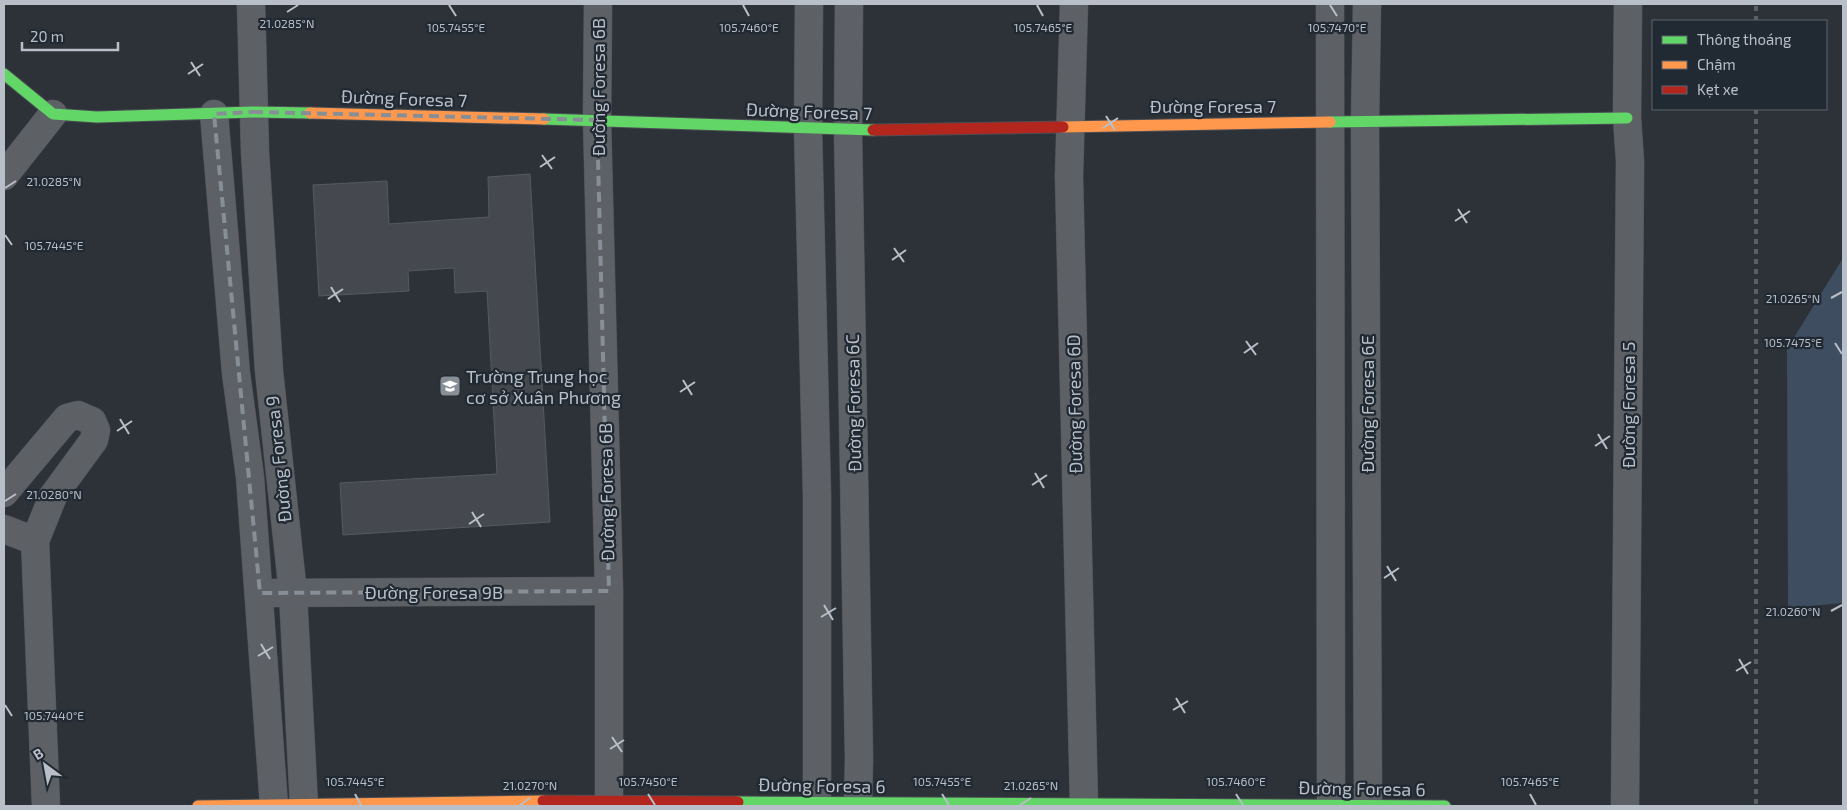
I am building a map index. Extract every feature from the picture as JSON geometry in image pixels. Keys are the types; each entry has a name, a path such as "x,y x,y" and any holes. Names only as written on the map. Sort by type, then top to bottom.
{"street":[{"name":"Đường Foresa 9","path":"251,4 253,112 270,381 292,593 304,806"},
{"name":"Đường Foresa 6B","path":"598,4 597,120 609,590 609,800"},
{"path":"809,4 808,130 817,496 817,802"},
{"name":"Đường Foresa 6C","path":"850,4 848,131 859,749 858,802"},
{"name":"Đường Foresa 6D","path":"1074,4 1069,176 1084,804"},
{"name":"Đường Foresa 6E","path":"1330,4 1331,804"},
{"name":"Đường Foresa 6E","path":"1367,4 1365,123 1368,804"},
{"name":"Đường Foresa 5","path":"1625,806 1630,160 1627,118 1628,4"},
{"path":"4,74 53,114 4,176"},
{"name":"Đường Foresa 7","path":"53,114 97,117 253,112 597,120 848,131 1627,118"},
{"name":"Đường Foresa 9","path":"214,114 236,373 250,477 260,593 274,806"},
{"path":"4,493 67,418 78,415 92,421 96,430 94,440 53,496 35,541 46,806"},
{"path":"4,529 35,541"},
{"name":"Đường Foresa 9B","path":"260,593 609,590"},
{"name":"Đường Foresa 6","path":"198,806 304,806 609,800 1445,806"}],"highlighted area":[{"path":"253,112 597,120 609,591 260,593 214,114"}],"water":[{"path":"1843,258 1843,603 1788,608 1787,349"}],"building":[{"path":"530,174 550,522 343,535 340,483 497,474 487,291 455,293 454,268 408,271 409,291 319,296 313,185 387,181 389,224 489,217 488,177"}],"railway":[{"path":"1756,4 1756,20"},
{"path":"1756,110 1756,806"}],"traffic: fast":[{"path":"4,74 53,114 97,117 253,112 310,113"},
{"path":"1330,122 1627,118"},
{"path":"544,119 873,130"},
{"path":"738,802 1445,806"}],"traffic: slow":[{"path":"310,113 544,119"},
{"path":"1063,127 1330,122"},
{"path":"198,806 543,801"}],"traffic: jam":[{"path":"873,130 1063,127"},
{"path":"543,801 738,802"}],"place":[{"name":"Trường Trung học cơ sở Xuân Phương","path":"450,386"}]}
